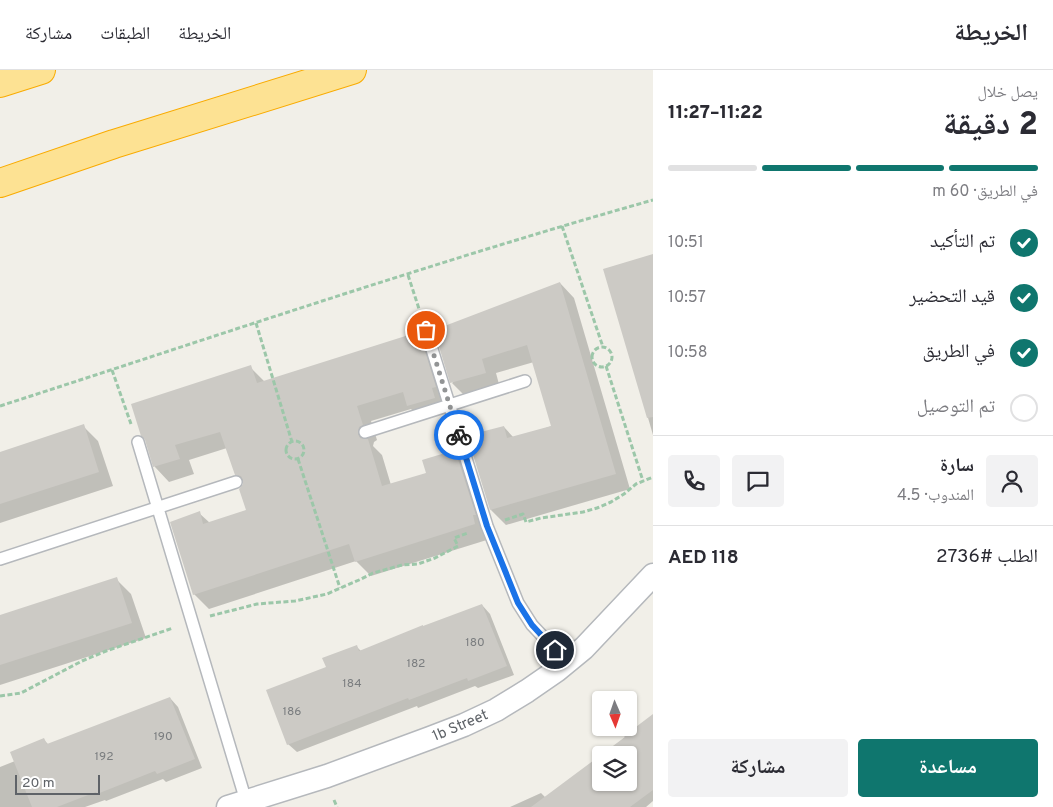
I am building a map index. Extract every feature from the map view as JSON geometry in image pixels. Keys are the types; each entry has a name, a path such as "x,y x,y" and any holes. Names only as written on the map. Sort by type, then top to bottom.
{"highway":[{"path":"0,83 41,70"},
{"path":"0,183 114,144 352,70"}],"street":[{"name":"1b Street","path":"237,804 327,776 464,725 496,710 519,696 584,648 653,575"}],"lane":[{"path":"426,330 487,526 518,603 532,625 567,662"},
{"path":"366,432 525,381"},
{"path":"138,442 192,621 237,804"},
{"path":"0,559 236,482"}],"path":[{"path":"0,406 562,226 653,200"},
{"path":"562,226 603,347"},
{"path":"408,275 426,330"},
{"path":"256,323 292,442"},
{"path":"597,348 609,349 612,355 606,366 594,363 592,358 593,352 597,348"},
{"path":"606,366 643,482"},
{"path":"112,370 138,442"},
{"path":"292,442 302,445 304,450 302,456 298,459 292,459 287,456 287,445 292,442"},
{"path":"298,459 340,588"},
{"path":"0,696 21,693 106,650 192,621 257,604 312,598 387,568 418,564 435,558 458,546 454,538 523,514 526,522 597,508 624,494 636,484 653,477"}],"building":[{"path":"653,254 653,417 647,418 603,269"},
{"path":"560,282 616,474 490,510 470,445 476,443 473,434 504,426 507,438 551,426 527,345 482,359 486,373 450,383 434,330"},
{"path":"415,333 416,337 420,335 436,387 432,388 435,398 407,406 403,392 357,406 363,425 359,427 358,434 360,438 368,439 382,486 426,473 422,460 455,450 476,515 473,515 475,524 355,562 349,544 193,595 170,522 200,511 203,524 246,510 239,489 243,484 243,480 241,476 235,475 220,432 175,445 180,459 153,467 131,404 251,365 257,383"},
{"path":"84,424 99,472 0,504 0,452"},
{"path":"117,577 132,623 0,665 0,615"},
{"path":"482,604 507,666 468,681 467,678 409,700 408,698 287,745 266,690 326,667 322,658 357,645 359,651"},
{"path":"170,697 195,759 157,774 155,771 97,794 96,792 57,807 32,807 10,752 44,738 47,744"},
{"path":"653,714 653,790 630,807 531,807 592,762 592,791 637,791 637,746 613,746 625,737 638,736 638,725"}],"way so far":[{"path":"426,330 459,435"}],"route":[{"path":"459,435 487,526 518,603 532,625 555,650"}]}
